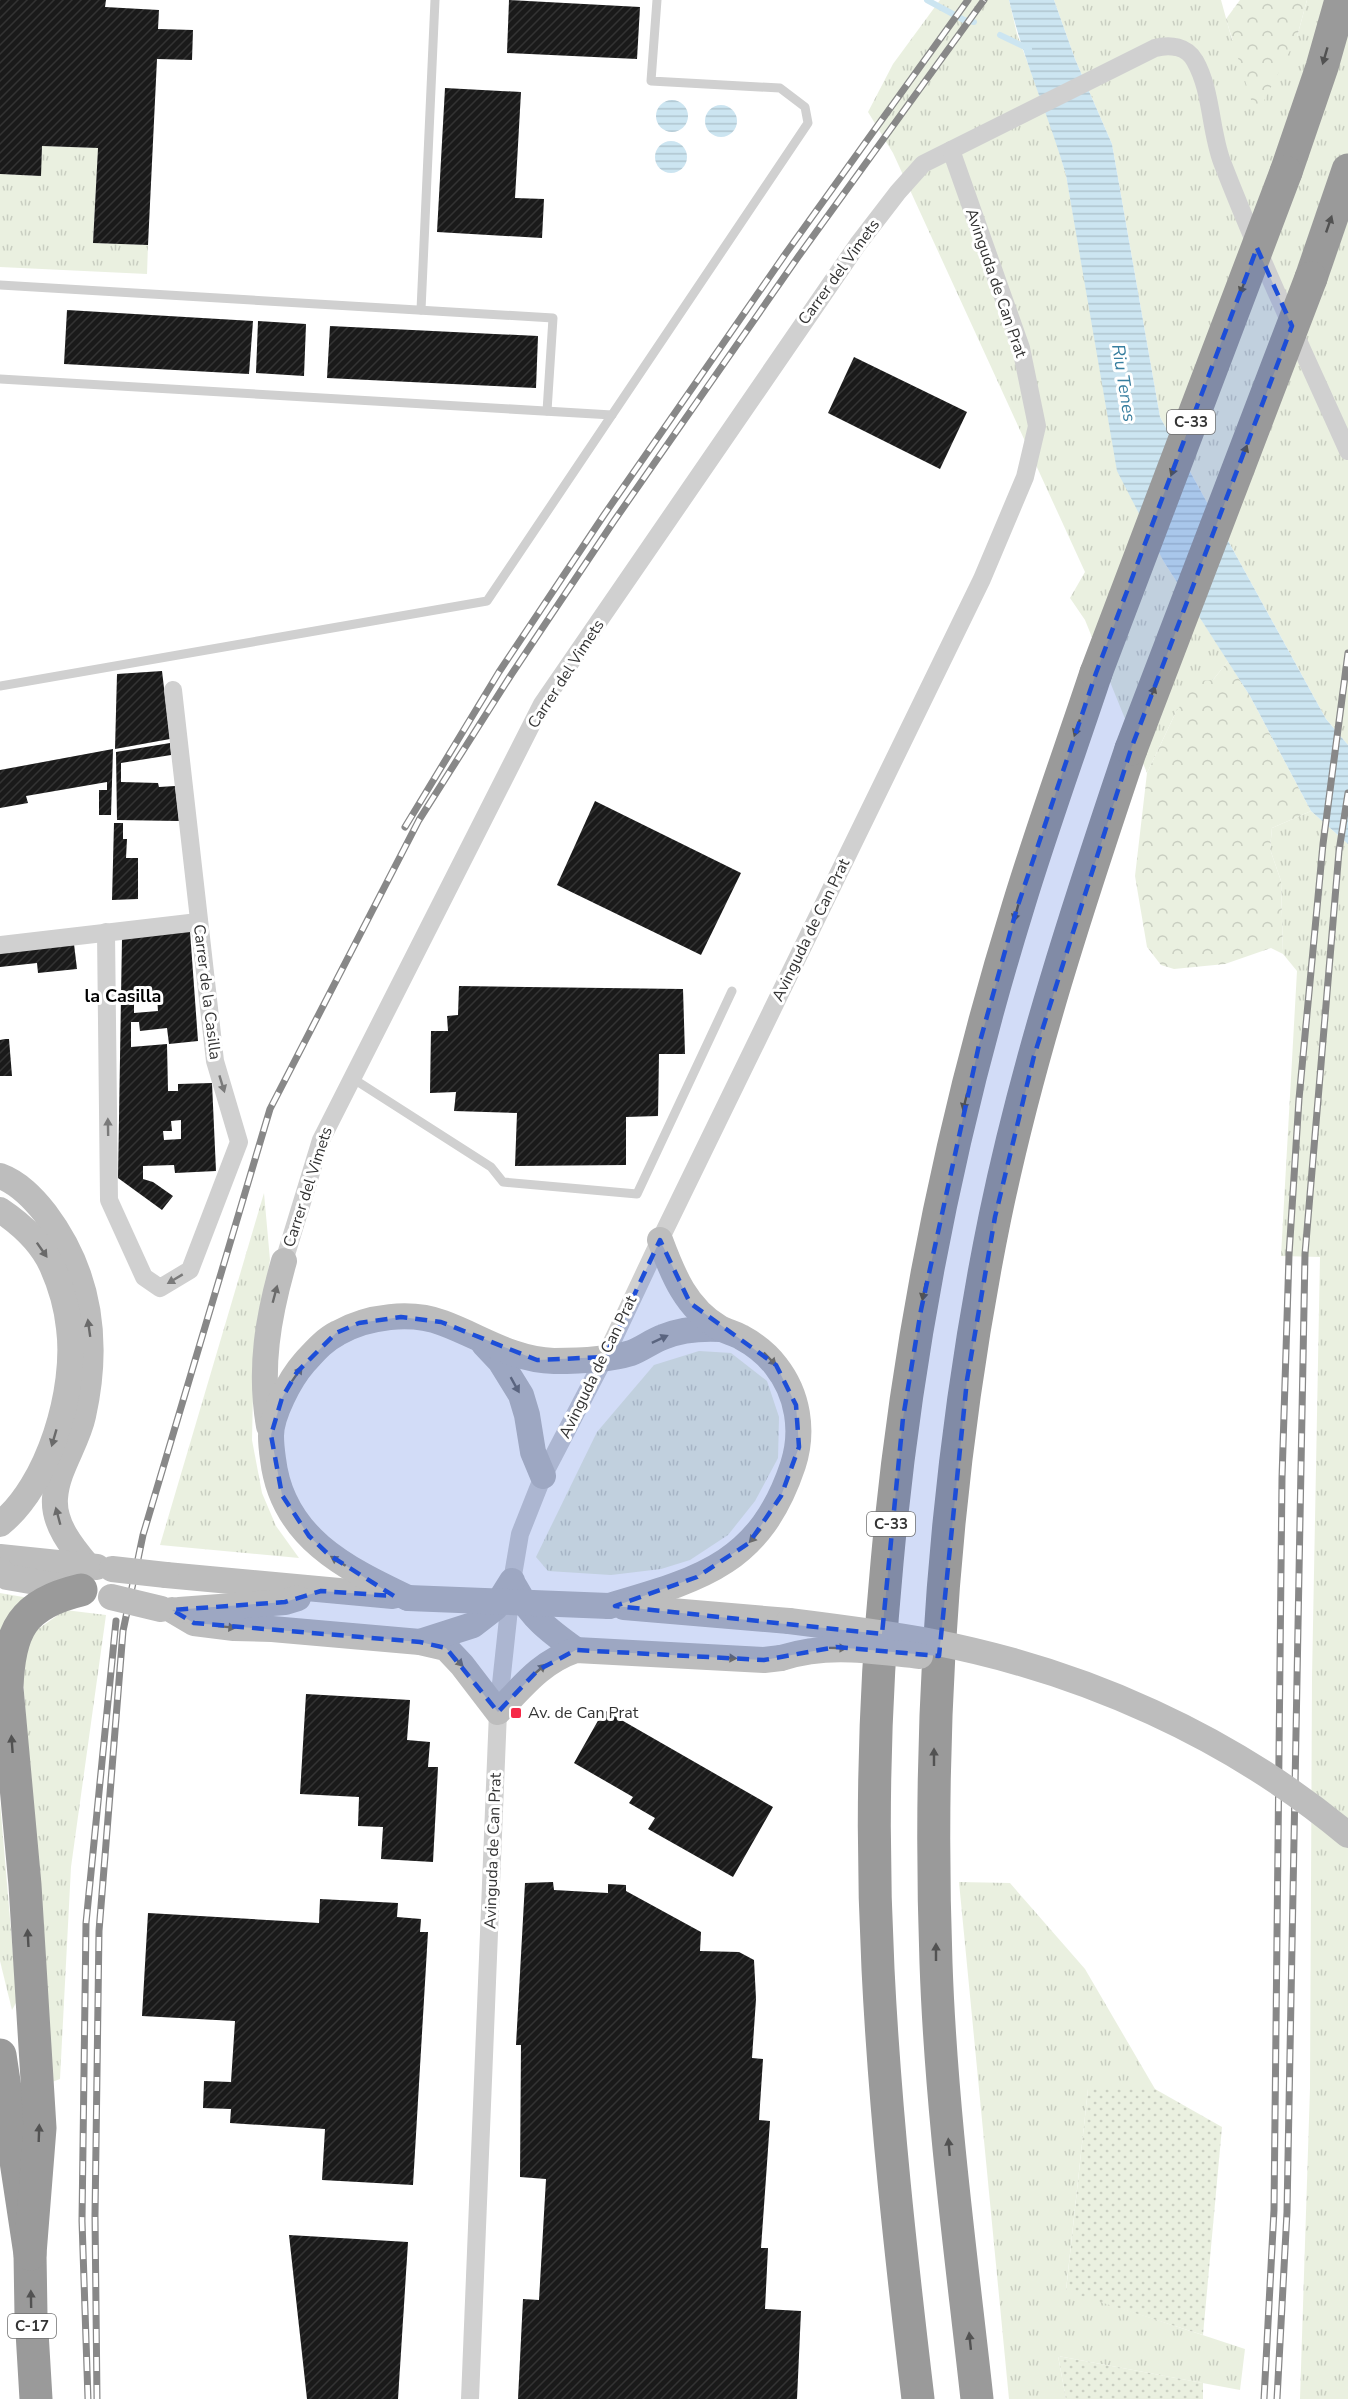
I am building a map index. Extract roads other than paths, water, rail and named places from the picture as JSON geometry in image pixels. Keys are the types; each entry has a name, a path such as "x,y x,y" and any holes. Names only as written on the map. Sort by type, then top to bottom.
{"highway":[{"name":"C-33","path":"918,2399 887,2104 878,1968 875,1840 878,1704 887,1563 903,1418 919,1321 950,1163 979,1045 1017,908 1096,673 1286,172 1322,67 1341,0"},
{"path":"977,2399 949,2147 936,1964 934,1749 944,1582 955,1466 966,1391 995,1217 1037,1045 1080,900 1131,748 1311,278 1348,170"},
{"path":"30,2254 40,2128 25,1885 7,1688 8,1656 23,1621 36,1607 61,1594 98,1581"},
{"name":"C-17","path":"0,2055 30,2254 36,2399"}],"street":[{"path":"951,150 1155,48 1167,45 1186,50 1195,59 1204,83 1220,156 1232,187 1348,451"},
{"name":"Carrer del Vimets","path":"284,1261 321,1140 542,704 858,244 923,164 951,150"},
{"name":"Avinguda de Can Prat","path":"470,2399 498,1712 512,1581 520,1534 543,1476 605,1357 982,579 1025,477 1037,426 1021,348 951,150"},
{"name":"Carrer de la Casilla","path":"106,932 109,1200 144,1277 160,1288 190,1270 239,1142 215,1061 173,690"},
{"path":"0,945 198,922"},
{"path":"0,1176 32,1196 60,1233 78,1272 85,1299 91,1339 91,1377 82,1420 60,1476 55,1499 57,1515 63,1530 73,1548 98,1581"},
{"path":"0,1210 20,1223 51,1264 69,1328 69,1375 54,1443 26,1497 0,1524"},
{"path":"609,1606 676,1586 726,1560 749,1543 767,1522 781,1496 799,1447 796,1406 776,1365 740,1336 721,1329 700,1314 685,1296 673,1276 660,1240"},
{"path":"284,1261 271,1309 268,1330 265,1402 274,1469 282,1495 309,1536 329,1555 360,1575 408,1598"},
{"path":"271,1435 282,1398 297,1372 316,1349 336,1333 359,1323 411,1317 441,1322 520,1356 537,1360 605,1357 630,1353 678,1332 697,1328 721,1329"},
{"path":"480,1340 500,1361 520,1395 527,1414 533,1452 543,1476"},
{"path":"0,1557 98,1581 194,1623 420,1642 446,1648 498,1712 538,1670 556,1656 576,1650 764,1660 781,1658 805,1650 836,1647 933,1657 983,1653"},
{"path":"0,1570 7,1577 98,1581 166,1575 408,1598 609,1606 789,1621 900,1636 983,1653 1092,1686 1164,1718 1232,1754 1287,1789 1348,1835"},
{"path":"420,1642 473,1624 495,1608 512,1581 538,1622 576,1650"},
{"path":"166,1609 285,1602 321,1591"}],"lane":[{"path":"421,310 435,0"},
{"path":"0,686 487,601 808,123 806,107 780,88 651,81 657,0"},
{"path":"0,285 553,318 547,411"},
{"path":"0,379 612,414"},
{"path":"352,1078 491,1167 503,1182 637,1194 732,991"}],"water":[{"name":"Riu Tenes","path":"1009,0 1054,0 1075,59 1112,144 1160,417 1326,719 1348,745 1348,844 1311,811 1250,696 1164,562 1117,471 1066,175 1021,44"},
{"path":"672,100 683,105 688,116 683,127 672,132 661,127 656,116 661,105"},
{"path":"721,105 732,110 737,121 732,132 721,137 710,132 705,121 710,110"},
{"path":"671,141 682,146 687,157 682,168 671,173 660,168 655,157 660,146"}],"waterway":[{"path":"927,0 964,20 974,22"},
{"path":"1000,35 1029,49"}],"railway":[{"path":"405,827 499,672 604,515 786,253 968,0"},
{"path":"97,2399 95,2216 99,1931 123,1631 143,1535 270,1109 419,820 511,675 614,521 798,257 984,0"},
{"path":"1264,2399 1274,2210 1282,1478 1289,1255 1299,1099 1323,844 1348,653"},
{"path":"1277,2399 1287,2212 1305,1254 1339,851 1348,793"},
{"path":"88,2399 82,2221 86,1923 116,1621"}],"place":[{"name":"Av. de Can Prat","path":"516,1713"}],"district":[{"name":"la Casilla","path":"123,996"}]}
